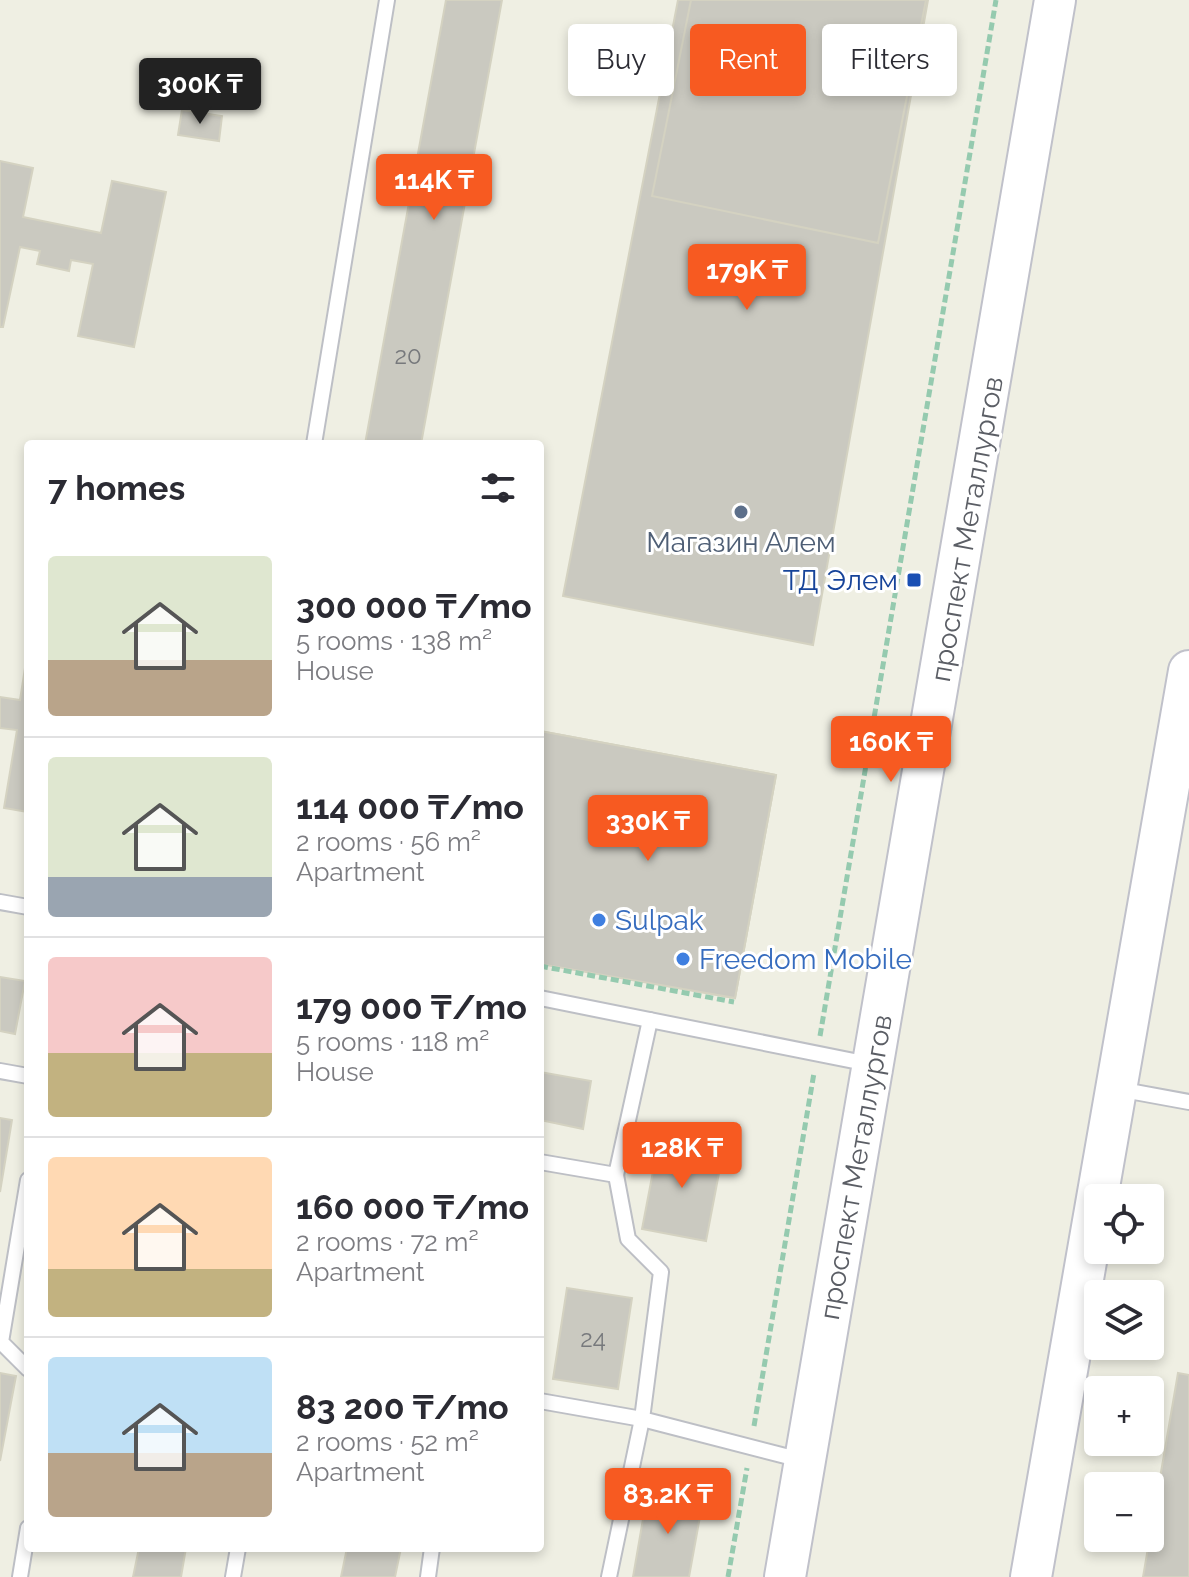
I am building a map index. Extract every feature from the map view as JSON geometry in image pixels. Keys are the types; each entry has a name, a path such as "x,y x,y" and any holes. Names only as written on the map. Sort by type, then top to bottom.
{"main road":[{"name":"проспект Металлургов","path":"785,1577 1055,0"},
{"path":"1031,1577 1189,671"}],"lane":[{"path":"315,440 387,0"},
{"path":"0,902 24,906"},
{"path":"544,999 874,1065"},
{"path":"609,1577 642,1419 661,1272 628,1239 616,1175 650,1020"},
{"path":"0,1071 24,1075"},
{"path":"1116,1089 1189,1102"},
{"path":"544,1163 616,1175"},
{"path":"24,1204 1,1342 24,1365"},
{"path":"544,1402 642,1419 805,1462"},
{"path":"20,1577 24,1552"},
{"path":"233,1577 237,1552"},
{"path":"428,1577 431,1552"}],"path":[{"path":"728,1577 996,0"},
{"path":"544,967 734,1002"}],"building":[{"path":"446,0 502,0 422,440 366,440"},
{"path":"678,0 928,0 924,24 822,24 822,96 911,96 813,645 563,596 659,96 674,96 673,24"},
{"path":"691,0 926,0 921,24 822,24 822,96 907,96 878,243 652,196"},
{"path":"182,110 222,116 219,141 178,135"},
{"path":"0,161 33,168 23,217 101,233 112,181 166,192 134,347 78,336 93,264 71,260 69,271 37,264 40,251 20,247 3,327 0,327"},
{"path":"24,674 24,811 4,808 17,730 0,728 0,697 20,700"},
{"path":"544,732 776,775 735,998 544,964"},
{"path":"544,732 776,775 735,998 544,965"},
{"path":"0,977 24,981 15,1034 0,1031"},
{"path":"544,1073 591,1081 583,1129 544,1121"},
{"path":"0,1118 12,1120 0,1192"},
{"path":"659,1140 723,1152 706,1241 642,1229"},
{"path":"567,1288 632,1298 618,1389 553,1379"},
{"path":"0,1373 16,1376 0,1461"},
{"path":"1178,1373 1189,1375 1189,1577 1143,1577 1147,1552 1164,1552 1164,1472 1161,1472"},
{"path":"648,1490 703,1500 689,1577 633,1577"},
{"path":"138,1552 185,1552 181,1577 133,1577"},
{"path":"346,1552 400,1552 395,1577 341,1577"}],"place":[{"name":"Магазин Алем","path":"741,512"},
{"name":"ТД Элем","path":"914,580"},
{"name":"Sulpak","path":"599,920"},
{"name":"Freedom Mobile","path":"683,959"}]}
